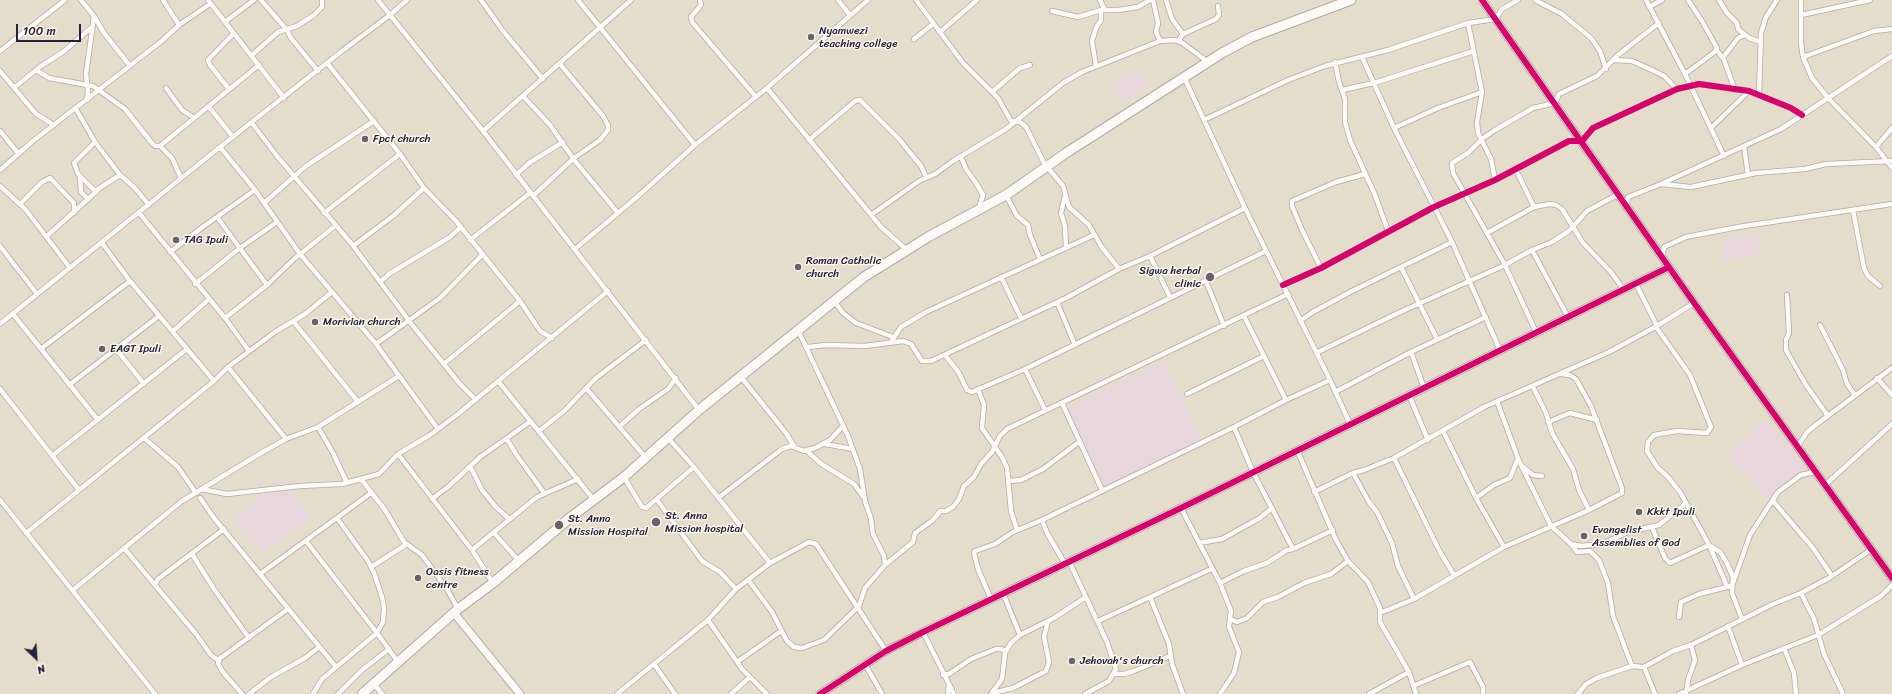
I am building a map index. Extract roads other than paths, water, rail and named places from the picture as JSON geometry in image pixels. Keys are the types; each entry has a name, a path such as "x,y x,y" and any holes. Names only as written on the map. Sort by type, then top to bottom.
{"highway":[{"path":"362,694 456,611 624,477 699,410 864,276 906,249 1006,195 1184,77 1252,37 1351,0"}],"street":[{"path":"0,51 65,0"},
{"path":"81,0 94,16 104,33 130,66"},
{"path":"163,0 180,25"},
{"path":"226,21 254,0"},
{"path":"261,0 318,71"},
{"path":"252,55 277,33 299,25 314,15 322,7 322,0"},
{"path":"378,0 608,290 699,410"},
{"path":"0,324 102,242 140,214 220,147 390,15 407,0"},
{"path":"481,0 503,31 543,79"},
{"path":"578,0 695,145"},
{"path":"483,132 631,0"},
{"path":"700,0 701,6 691,17 692,22 756,96"},
{"path":"838,0 850,15"},
{"path":"575,249 695,145 767,88 868,0"},
{"path":"916,0 967,67 998,98 1009,118 1014,122 1020,122 1026,128 1047,167 1063,186 1069,207 1075,214 1087,222 1106,254 1119,269"},
{"path":"940,32 977,0"},
{"path":"1096,66 1092,41 1096,28 1101,20 1103,10 1100,0"},
{"path":"1052,11 1078,17 1103,10 1118,10 1138,7 1152,0 1158,23 1156,31 1160,41"},
{"path":"1166,0 1172,19 1183,34"},
{"path":"1482,0 1694,303 1892,578"},
{"path":"1496,19 1502,9 1518,0"},
{"path":"1535,0 1562,14 1591,38 1600,51 1606,69"},
{"path":"1646,0 1685,74 1724,156"},
{"path":"1650,7 1662,0"},
{"path":"1688,0 1709,33 1716,49 1724,60 1735,90"},
{"path":"1719,0 1727,13 1737,23 1738,28 1745,34 1761,42"},
{"path":"1759,95 1761,33 1766,17 1777,0"},
{"path":"1801,0 1801,43 1803,57 1812,78 1828,98 1890,161 1892,168"},
{"path":"1801,15 1870,0"},
{"path":"0,170 18,153 100,91 209,2 226,21 234,34 252,55 284,98"},
{"path":"1178,41 1183,34 1216,19 1219,15 1218,6"},
{"path":"87,100 88,85 86,74 92,42 94,16"},
{"path":"1204,120 1288,80 1336,62 1362,57 1468,23 1496,19"},
{"path":"1468,23 1482,92 1477,122 1478,133 1491,159 1495,180"},
{"path":"1555,103 1559,94 1597,76 1659,23"},
{"path":"914,40 933,24"},
{"path":"16,88 36,70 63,52 92,27"},
{"path":"1803,57 1874,31 1892,29"},
{"path":"229,89 210,65 208,60 234,34"},
{"path":"1725,55 1738,38 1745,34"},
{"path":"871,215 892,198 926,177 935,174 1014,122 1063,83 1096,66 1160,41 1178,41 1208,62"},
{"path":"1685,74 1716,49"},
{"path":"1342,90 1374,83 1474,51"},
{"path":"1624,202 1628,197 1724,156 1781,128 1892,56"},
{"path":"1362,57 1394,128 1470,280 1500,350"},
{"path":"1614,60 1632,61 1654,71 1664,76 1677,89"},
{"path":"1336,62 1344,99 1345,122 1353,147 1388,231"},
{"path":"327,63 400,154 424,188 461,227 520,301 540,331 552,338"},
{"path":"470,240 531,194 607,133 609,127 607,121 594,102 560,64"},
{"path":"160,146 210,107 229,89 259,65"},
{"path":"992,92 1020,68 1030,65"},
{"path":"36,70 48,78 95,87 126,109 150,142 155,146 160,146 173,160 182,178"},
{"path":"0,71 16,88 36,114 54,125"},
{"path":"1184,77 1245,208 1330,380 1350,424"},
{"path":"1283,285 1321,268 1434,207 1516,170 1569,141 1582,141 1593,128 1677,89 1690,85 1703,84 1749,91 1791,108 1802,115"},
{"path":"166,88 182,110 194,118"},
{"path":"767,88 881,227 906,249"},
{"path":"1711,128 1749,91"},
{"path":"1394,128 1438,108 1482,92"},
{"path":"523,96 544,118 618,213"},
{"path":"809,140 855,101 860,100 899,139 921,166 926,177"},
{"path":"1536,332 1504,265 1465,192 1453,173 1452,163 1468,153 1482,139 1533,108 1555,103"},
{"path":"210,107 233,137"},
{"path":"76,108 95,142 120,175 134,187 149,205"},
{"path":"264,203 294,176 374,121"},
{"path":"252,123 324,213 353,246 460,384 476,400"},
{"path":"1876,147 1892,128"},
{"path":"0,131 18,153"},
{"path":"95,142 74,163 76,171 80,177 93,190 97,191"},
{"path":"516,175 529,163 563,142"},
{"path":"1744,146 1748,175"},
{"path":"220,147 255,190 300,254 376,344 438,429"},
{"path":"324,213 400,154"},
{"path":"961,157 966,170 976,183 982,195 978,211"},
{"path":"1661,184 1691,186 1748,175 1805,169 1826,164 1890,161"},
{"path":"1516,170 1534,207"},
{"path":"1321,268 1302,230 1291,203 1292,201 1332,184 1365,174"},
{"path":"47,236 97,191 120,175"},
{"path":"80,177 81,192 88,200"},
{"path":"20,204 42,182 50,178 74,203 74,213"},
{"path":"0,186 20,204 47,236 70,268"},
{"path":"353,246 393,216 424,188"},
{"path":"170,252 255,190"},
{"path":"1066,194 1061,213 1065,226 1066,247"},
{"path":"1006,195 1017,216 1028,225 1040,259"},
{"path":"1316,353 1558,239 1574,227 1587,210 1615,196 1624,202"},
{"path":"1487,233 1534,207 1549,204 1559,207 1574,227 1583,243 1611,272 1624,290"},
{"path":"1662,257 1664,247 1686,237 1738,227 1892,204"},
{"path":"834,300 843,313 856,323 892,339 909,342 920,360 931,362 1057,302 1119,269 1150,256 1245,208"},
{"path":"1853,210 1864,268 1868,276 1880,286"},
{"path":"140,214 208,300 225,318 249,351"},
{"path":"217,217 267,285"},
{"path":"195,284 240,248 277,222"},
{"path":"225,318 267,285 300,254 335,226"},
{"path":"380,282 389,274 450,237 461,227"},
{"path":"808,347 826,345 880,345 892,339 901,327 918,316 1094,235"},
{"path":"102,242 130,281 159,316 174,331 214,381"},
{"path":"1300,321 1313,312 1452,242"},
{"path":"0,246 37,294"},
{"path":"1532,250 1568,317"},
{"path":"945,355 959,373 967,390 972,392 1025,369 1266,251"},
{"path":"376,344 444,294 482,255"},
{"path":"1150,256 1170,297"},
{"path":"1402,267 1437,339"},
{"path":"820,694 886,651 923,632 1181,508 1669,267"},
{"path":"1001,277 1021,318"},
{"path":"42,348 130,281"},
{"path":"1206,281 1224,326"},
{"path":"1636,284 1656,327 1690,375 1711,424 1710,430 1707,434 1668,432 1654,435 1648,442 1647,452 1657,467 1668,477 1680,492 1685,504 1709,545 1729,586 1734,602 1742,619"},
{"path":"201,489 227,494 347,483 379,474 398,454 438,429 476,400 608,290"},
{"path":"26,533 214,381 228,367 275,332 294,322 332,292"},
{"path":"749,581 772,612 787,641 794,646 802,648 824,640 859,606 865,588 885,565 913,542 915,533 933,520 940,511 946,511 953,507 961,496 964,486 974,477 981,464 991,454 1000,436 1007,429 1288,294"},
{"path":"1787,295 1789,333 1786,340 1786,350 1806,385 1828,416"},
{"path":"174,331 199,306 208,300"},
{"path":"445,363 520,301"},
{"path":"1057,302 1075,345"},
{"path":"1314,492 1353,473 1394,458 1428,440 1458,421 1497,401 1609,352 1656,327 1694,303"},
{"path":"13,314 42,348 69,385 98,420"},
{"path":"69,385 159,316"},
{"path":"1244,316 1286,400"},
{"path":"1335,392 1437,339 1486,317"},
{"path":"294,322 358,402"},
{"path":"1820,325 1842,370 1847,384 1855,395"},
{"path":"798,330 808,347 818,376 853,449 862,475 865,499 872,519 872,534 884,556 885,565"},
{"path":"539,431 564,411 605,370 646,340"},
{"path":"116,349 144,384"},
{"path":"52,456 187,349"},
{"path":"1411,352 1424,388"},
{"path":"1187,394 1264,356"},
{"path":"228,367 286,439"},
{"path":"1798,446 1807,432 1892,368"},
{"path":"1025,369 1045,410"},
{"path":"1380,612 1414,599 1504,547 1622,494 1623,491 1591,406 1576,379 1570,375 1560,374"},
{"path":"73,590 124,548 201,489 286,439 318,428 399,376"},
{"path":"741,377 786,433 794,446"},
{"path":"619,427 639,409 668,389 676,378"},
{"path":"1877,378 1892,395"},
{"path":"991,599 979,572 974,553 977,549 995,544 1017,530 1042,520 1234,427 1286,400 1330,380"},
{"path":"498,381 594,500"},
{"path":"1533,386 1558,446 1573,469 1579,490 1589,510"},
{"path":"586,388 646,458"},
{"path":"0,389 79,490"},
{"path":"978,389 984,406 982,428 995,446 1006,468 1009,481 1011,511 1017,530"},
{"path":"1409,395 1428,440"},
{"path":"1497,401 1518,458 1551,526 1571,544 1577,552 1590,551 1599,560 1608,583 1613,616 1632,666"},
{"path":"1062,403 1102,490"},
{"path":"1548,422 1570,414 1597,420"},
{"path":"432,499 449,486 470,466 531,421"},
{"path":"1825,485 1892,424"},
{"path":"806,450 824,444 843,426"},
{"path":"1234,427 1253,472 1293,549"},
{"path":"318,428 333,453 347,483"},
{"path":"1443,431 1476,498 1504,547"},
{"path":"144,438 178,467 196,493"},
{"path":"668,438 694,467 770,563"},
{"path":"507,439 544,493"},
{"path":"1009,481 1021,480 1043,469 1080,442"},
{"path":"824,444 853,449"},
{"path":"718,498 773,455 782,449 794,446 806,450 820,463 854,484 865,499"},
{"path":"1297,450 1314,492 1348,561 1368,582 1380,612 1380,622 1409,672 1416,694"},
{"path":"398,454 472,550 493,583"},
{"path":"1394,458 1440,552 1454,575"},
{"path":"1476,498 1494,485 1510,478 1518,458"},
{"path":"470,466 482,490 495,506 509,519"},
{"path":"1522,466 1533,475 1542,476"},
{"path":"624,477 642,507 648,507 694,467"},
{"path":"1679,617 1681,602 1698,594 1729,586 1737,576 1750,535 1773,501 1784,487 1801,475 1815,472"},
{"path":"1353,473 1369,502 1377,512 1392,543 1398,566 1414,599"},
{"path":"361,479 385,510 406,544 422,555 447,589 456,611 520,694"},
{"path":"472,550 509,519 544,493 578,479"},
{"path":"260,574 371,493"},
{"path":"200,498 318,648 336,667"},
{"path":"0,500 155,694"},
{"path":"657,500 702,561 720,572 736,589"},
{"path":"1773,501 1813,548 1832,576"},
{"path":"1571,544 1581,546 1602,544 1628,532 1652,527 1661,523 1685,504"},
{"path":"1181,508 1211,569 1220,583 1231,611 1229,628 1239,652 1234,673 1220,694"},
{"path":"1199,543 1222,539 1260,518 1272,508"},
{"path":"313,694 322,679 377,633 383,622 384,608 382,597 371,567 337,518"},
{"path":"1042,520 1047,533 1067,562 1086,597 1108,642 1116,666 1115,674 1109,681 1085,694"},
{"path":"1652,527 1665,558 1670,563 1709,545"},
{"path":"149,579 158,578 224,529"},
{"path":"1220,583 1244,571 1267,563 1284,552 1333,530"},
{"path":"494,533 519,561"},
{"path":"306,541 398,662"},
{"path":"617,694 708,620 736,589 749,581 770,563 809,542 814,542 859,606 886,651"},
{"path":"371,567 406,544"},
{"path":"1709,545 1720,552 1730,568 1733,577 1729,586"},
{"path":"124,548 196,634 211,655 219,661 222,671 242,694"},
{"path":"1578,694 1580,689 1590,681 1632,666 1644,667 1673,651 1691,645 1742,619 1801,593 1832,576 1872,549"},
{"path":"192,554 214,589 250,638"},
{"path":"1230,619 1237,622 1247,618 1263,602 1278,597 1304,583 1331,574 1348,561"},
{"path":"1098,621 1211,569"},
{"path":"155,585 158,578"},
{"path":"1679,694 1742,665 1818,635 1880,596 1892,585"},
{"path":"1003,593 1020,635"},
{"path":"1801,593 1814,619 1824,654 1843,694"},
{"path":"992,693 1003,676 1005,651 1020,635 1048,622 1086,597"},
{"path":"1150,597 1169,644 1170,656 1183,694"},
{"path":"219,661 228,652 250,638 288,609"},
{"path":"708,620 737,662 766,694"},
{"path":"992,693 1013,688 1046,671 1049,662 1044,638 1048,622"},
{"path":"1728,626 1742,665"},
{"path":"737,662 781,631"},
{"path":"923,632 943,675 954,694"},
{"path":"1686,692 1695,660 1691,645"},
{"path":"249,694 271,677 305,658 318,648"},
{"path":"1784,648 1794,673 1796,694"},
{"path":"338,694 362,670 389,649"},
{"path":"943,675 952,673 971,659 996,649 1005,651"},
{"path":"1115,674 1124,674 1134,671 1170,656"},
{"path":"1413,686 1470,662 1483,687 1483,694"},
{"path":"654,664 675,694"},
{"path":"865,664 882,694"},
{"path":"1644,667 1655,694"},
{"path":"1369,694 1409,672"},
{"path":"731,694 750,677"},
{"path":"374,684 382,694"},
{"path":"948,694 949,685"}],"place":[{"name":"Nyamwezi teaching college","path":"811,37"},
{"name":"Fpct church","path":"365,139"},
{"name":"TAG Ipuli","path":"176,240"},
{"name":"Roman Catholic church","path":"798,267"},
{"name":"Sigwa herbal clinic","path":"1210,277"},
{"name":"Morivian church","path":"315,322"},
{"name":"EAGT Ipuli","path":"102,349"},
{"name":"Kkkt Ipuli","path":"1639,512"},
{"name":"St. Anna Mission hospital","path":"656,522"},
{"name":"St. Anna Mission Hospital","path":"559,525"},
{"name":"Evangelist Assemblies of God","path":"1584,536"},
{"name":"Oasis fitness centre","path":"418,578"},
{"name":"Jehovah's church","path":"1072,661"}]}
